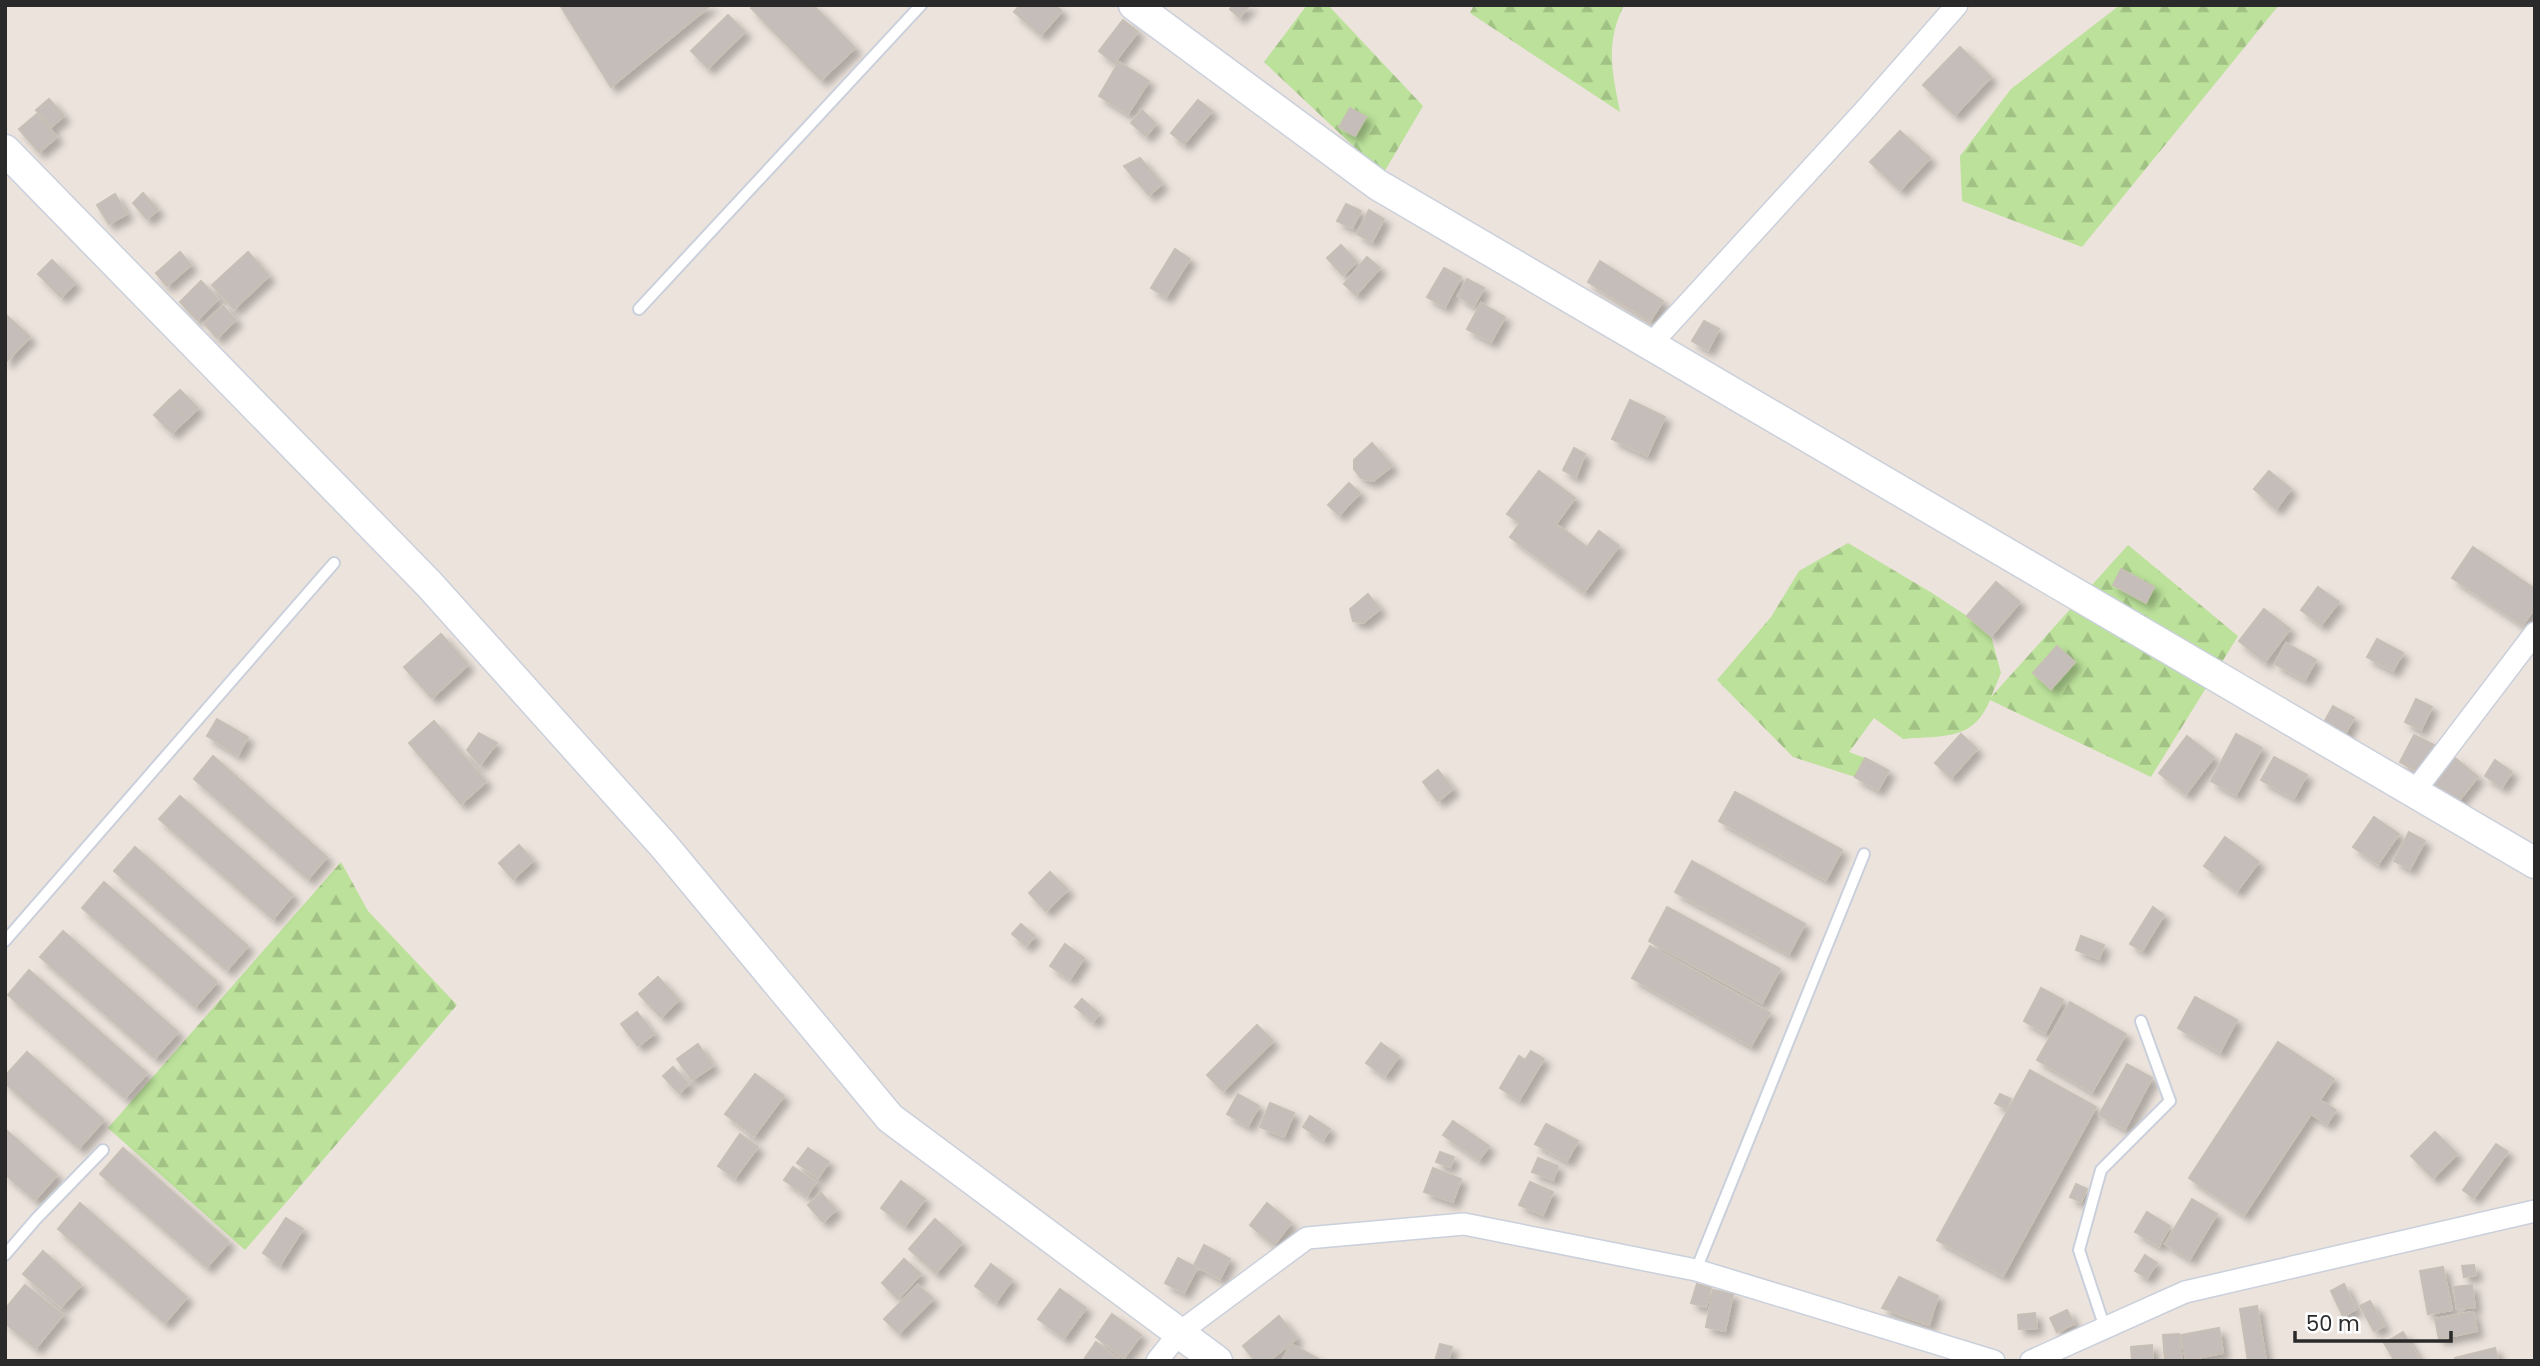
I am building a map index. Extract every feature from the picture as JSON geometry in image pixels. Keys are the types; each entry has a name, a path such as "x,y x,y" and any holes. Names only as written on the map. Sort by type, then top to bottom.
{"street":[{"path":"1650,345 1957,5"},
{"path":"1142,7 1378,185 2535,863"},
{"path":"5,150 429,583 664,846 890,1118 1217,1361"},
{"path":"2414,792 2535,633"},
{"path":"2031,1361 2185,1292 2535,1211"},
{"path":"1157,1361 1180,1332 1307,1238 1464,1224 1696,1270 1994,1361"}],"lane":[{"path":"639,309 920,5"},
{"path":"5,941 334,563"},
{"path":"1696,1270 1864,853"},
{"path":"2105,1328 2079,1250 2082,1236 2102,1170 2170,1101 2141,1021"},
{"path":"5,1255 103,1150"}],"green space":[{"path":"1307,5 1328,5 1423,106 1383,174 1264,62"},
{"path":"1474,5 1624,5 1612,45 1620,112 1470,13"},
{"path":"2120,5 2279,5 2082,247 1962,201 1960,156 2011,89"},
{"path":"1848,543 1932,593 1991,636 2001,673 1991,697 2128,545 2238,636 2151,777 1990,700 1975,723 1965,730 1943,736 1903,739 1874,718 1849,752 1865,758 1855,777 1793,757 1717,680 1771,617 1799,571"},
{"path":"341,862 368,911 457,1005 245,1250 108,1128"}],"building":[{"path":"560,5 711,5 611,87"},
{"path":"754,5 813,5 855,48 821,80 751,8"},
{"path":"1020,5 1055,5 1062,11 1041,35 1014,12"},
{"path":"1233,5 1250,5 1239,17 1230,9"},
{"path":"728,15 745,32 708,68 691,51"},
{"path":"1123,20 1138,32 1114,63 1099,51"},
{"path":"1960,47 1991,77 1955,115 1923,85"},
{"path":"1119,62 1149,81 1128,114 1099,96"},
{"path":"49,99 64,116 51,127 36,110"},
{"path":"1198,100 1212,111 1184,144 1171,133"},
{"path":"1350,108 1366,117 1355,136 1339,127"},
{"path":"1142,110 1156,124 1146,136 1131,123"},
{"path":"37,114 57,137 39,152 19,129"},
{"path":"1900,131 1930,158 1900,190 1870,162"},
{"path":"1140,158 1162,184 1149,195 1124,166"},
{"path":"143,193 158,210 147,219 133,203"},
{"path":"115,194 127,214 109,224 97,205"},
{"path":"1346,204 1361,211 1352,228 1337,221"},
{"path":"1369,210 1384,219 1372,242 1357,234"},
{"path":"1341,245 1357,262 1343,275 1327,258"},
{"path":"1175,249 1190,259 1166,297 1151,288"},
{"path":"180,252 191,265 167,286 156,273"},
{"path":"248,252 269,276 234,309 212,285"},
{"path":"1367,257 1380,268 1356,295 1344,284"},
{"path":"52,260 75,283 61,297 38,274"},
{"path":"1600,261 1663,301 1650,321 1588,282"},
{"path":"1444,268 1461,277 1445,307 1427,297"},
{"path":"1467,279 1484,288 1474,306 1458,296"},
{"path":"201,281 218,299 197,320 180,302"},
{"path":"1481,303 1505,317 1491,342 1467,329"},
{"path":"223,306 236,320 217,338 204,323"},
{"path":"5,314 30,337 6,362 5,361"},
{"path":"1704,321 1719,329 1708,350 1692,341"},
{"path":"180,390 198,408 187,419 169,400"},
{"path":"169,400 187,419 172,433 154,415"},
{"path":"1630,400 1665,417 1647,456 1612,439"},
{"path":"1372,443 1392,466 1373,481 1361,478 1354,469 1354,460"},
{"path":"1574,448 1585,454 1576,477 1563,470"},
{"path":"1539,471 1575,498 1556,524 1587,547 1599,531 1619,546 1584,592 1510,537 1520,523 1507,514"},
{"path":"2269,471 2291,489 2276,509 2254,489"},
{"path":"1349,483 1360,493 1339,515 1328,505"},
{"path":"2473,547 2535,589 2535,607 2523,625 2452,578"},
{"path":"2121,569 2154,587 2146,603 2113,585"},
{"path":"1996,582 2020,602 1991,636 1967,616"},
{"path":"2318,587 2339,602 2321,625 2301,610"},
{"path":"1368,594 1380,609 1363,623 1353,621 1350,609"},
{"path":"2264,609 2290,629 2265,662 2239,641"},
{"path":"441,634 468,665 432,698 404,667"},
{"path":"2377,639 2403,653 2393,671 2367,657"},
{"path":"2286,643 2316,660 2305,680 2275,664"},
{"path":"2057,646 2075,662 2051,689 2033,673"},
{"path":"2416,699 2432,707 2421,730 2405,722"},
{"path":"2333,706 2354,718 2343,738 2322,726"},
{"path":"217,719 248,737 238,755 207,736"},
{"path":"434,721 486,782 461,804 409,743"},
{"path":"479,733 497,743 480,765 467,750"},
{"path":"1961,734 1977,749 1951,778 1935,763"},
{"path":"2236,734 2262,748 2236,795 2211,781"},
{"path":"2414,735 2434,745 2419,772 2400,762"},
{"path":"2187,736 2214,757 2186,794 2159,773"},
{"path":"213,756 327,857 308,879 194,779"},
{"path":"2274,757 2307,775 2294,798 2261,780"},
{"path":"2454,757 2478,777 2452,809 2428,788"},
{"path":"1865,758 1889,771 1878,790 1855,777"},
{"path":"2495,760 2512,772 2502,787 2485,776"},
{"path":"1438,770 1453,789 1438,801 1423,782"},
{"path":"1735,792 1842,850 1826,880 1719,821"},
{"path":"180,796 293,895 273,919 159,819"},
{"path":"2374,817 2399,834 2378,864 2353,847"},
{"path":"2409,832 2425,841 2410,869 2394,861"},
{"path":"2225,837 2259,862 2237,891 2204,866"},
{"path":"519,845 533,861 513,879 499,863"},
{"path":"135,847 248,946 227,970 114,871"},
{"path":"1692,861 1805,924 1789,954 1675,892"},
{"path":"1050,872 1068,890 1046,911 1029,893"},
{"path":"104,882 217,982 195,1007 82,908"},
{"path":"1667,907 1780,969 1762,1003 1649,941"},
{"path":"2153,907 2164,915 2142,951 2130,944"},
{"path":"1021,924 1035,936 1026,946 1012,934"},
{"path":"63,931 178,1032 155,1058 40,957"},
{"path":"2081,936 2104,945 2099,959 2076,950"},
{"path":"1065,944 1084,958 1070,979 1050,966"},
{"path":"1650,946 1770,1013 1751,1046 1632,978"},
{"path":"29,970 147,1073 125,1098 8,995"},
{"path":"658,977 679,1000 661,1017 639,994"},
{"path":"2041,988 2063,1000 2045,1033 2024,1021"},
{"path":"2195,997 2237,1020 2220,1052 2178,1028"},
{"path":"1082,999 1099,1014 1093,1022 1075,1007"},
{"path":"2070,1002 2126,1034 2092,1092 2037,1060"},
{"path":"637,1012 654,1034 638,1046 621,1024"},
{"path":"1257,1025 1273,1041 1223,1091 1207,1075"},
{"path":"2278,1042 2334,1079 2320,1100 2336,1110 2327,1124 2311,1114 2244,1215 2189,1178"},
{"path":"1381,1043 1399,1056 1385,1076 1366,1063"},
{"path":"698,1044 713,1066 692,1080 677,1059"},
{"path":"1531,1051 1544,1059 1519,1100 1500,1088 1519,1056 1525,1060"},
{"path":"27,1052 104,1120 79,1148 5,1083 5,1076"},
{"path":"2127,1064 2152,1078 2125,1129 2099,1115"},
{"path":"673,1067 689,1084 679,1093 663,1076"},
{"path":"2030,1070 2096,1107 2003,1276 1937,1240"},
{"path":"755,1074 784,1096 754,1136 725,1114"},
{"path":"1238,1094 1259,1106 1248,1126 1227,1114"},
{"path":"2000,1094 2011,1099 2006,1109 1995,1103"},
{"path":"1270,1103 1294,1113 1284,1137 1260,1127"},
{"path":"1310,1116 1330,1129 1323,1140 1303,1127"},
{"path":"1453,1121 1489,1146 1479,1160 1443,1135"},
{"path":"1546,1124 1578,1141 1567,1161 1535,1144"},
{"path":"5,1129 57,1175 35,1200 5,1174"},
{"path":"2435,1132 2457,1154 2433,1178 2411,1156"},
{"path":"740,1134 758,1147 735,1178 718,1166"},
{"path":"2496,1144 2508,1152 2474,1198 2463,1190"},
{"path":"123,1148 229,1242 207,1267 100,1174"},
{"path":"808,1148 829,1162 818,1178 797,1163"},
{"path":"1440,1152 1454,1157 1450,1167 1436,1162"},
{"path":"1538,1158 1558,1166 1553,1180 1532,1172"},
{"path":"793,1167 816,1182 807,1196 784,1180"},
{"path":"1433,1168 1461,1179 1453,1202 1424,1192"},
{"path":"901,1181 925,1199 905,1226 881,1208"},
{"path":"1530,1182 1553,1192 1543,1215 1519,1205"},
{"path":"2076,1184 2087,1189 2081,1202 2070,1197"},
{"path":"821,1193 836,1210 823,1222 808,1205"},
{"path":"2192,1199 2217,1214 2190,1259 2165,1244"},
{"path":"80,1203 187,1297 165,1323 58,1229"},
{"path":"1267,1203 1291,1223 1274,1245 1250,1225"},
{"path":"2147,1212 2170,1226 2159,1246 2135,1232"},
{"path":"286,1218 303,1229 280,1265 263,1253"},
{"path":"935,1219 962,1243 936,1273 909,1249"},
{"path":"1204,1245 1230,1259 1220,1279 1194,1265"},
{"path":"43,1251 81,1285 61,1307 23,1274"},
{"path":"2145,1255 2157,1263 2147,1278 2135,1271"},
{"path":"1178,1258 1197,1268 1184,1293 1165,1283"},
{"path":"904,1259 921,1274 898,1299 882,1283"},
{"path":"991,1264 1012,1280 996,1302 975,1286"},
{"path":"2474,1265 2476,1275 2464,1277 2462,1266"},
{"path":"2443,1267 2452,1310 2428,1314 2420,1271"},
{"path":"1899,1277 1938,1296 1929,1325 1882,1308"},
{"path":"1697,1284 1711,1288 1706,1307 1691,1303"},
{"path":"2344,1284 2356,1309 2343,1316 2331,1291"},
{"path":"25,1285 63,1315 36,1348 5,1323 5,1309"},
{"path":"918,1285 933,1299 899,1333 884,1319"},
{"path":"2472,1285 2475,1307 2457,1309 2454,1287"},
{"path":"1060,1289 1086,1308 1064,1338 1038,1319"},
{"path":"1713,1290 1733,1294 1725,1331 1706,1327"},
{"path":"2370,1301 2384,1326 2374,1331 2360,1306"},
{"path":"2257,1306 2266,1361 2248,1361 2240,1309"},
{"path":"2067,1310 2074,1324 2057,1332 2050,1318"},
{"path":"2473,1312 2477,1331 2439,1339 2435,1319"},
{"path":"2035,1313 2037,1328 2019,1329 2018,1315"},
{"path":"1112,1314 1141,1335 1124,1358 1096,1337"},
{"path":"1279,1316 1297,1338 1269,1361 1255,1361 1243,1346"},
{"path":"2219,1328 2223,1353 2186,1360 2181,1335"},
{"path":"2403,1332 2420,1361 2395,1361 2384,1343"},
{"path":"2179,1334 2182,1361 2165,1361 2163,1335"},
{"path":"1096,1342 1121,1361 1083,1361"},
{"path":"1291,1344 1322,1361 1282,1361"},
{"path":"1440,1344 1452,1347 1448,1361 1435,1361"},
{"path":"2152,1345 2153,1360 2132,1361 2131,1347"},
{"path":"2495,1348 2498,1361 2456,1361 2455,1358"}]}
